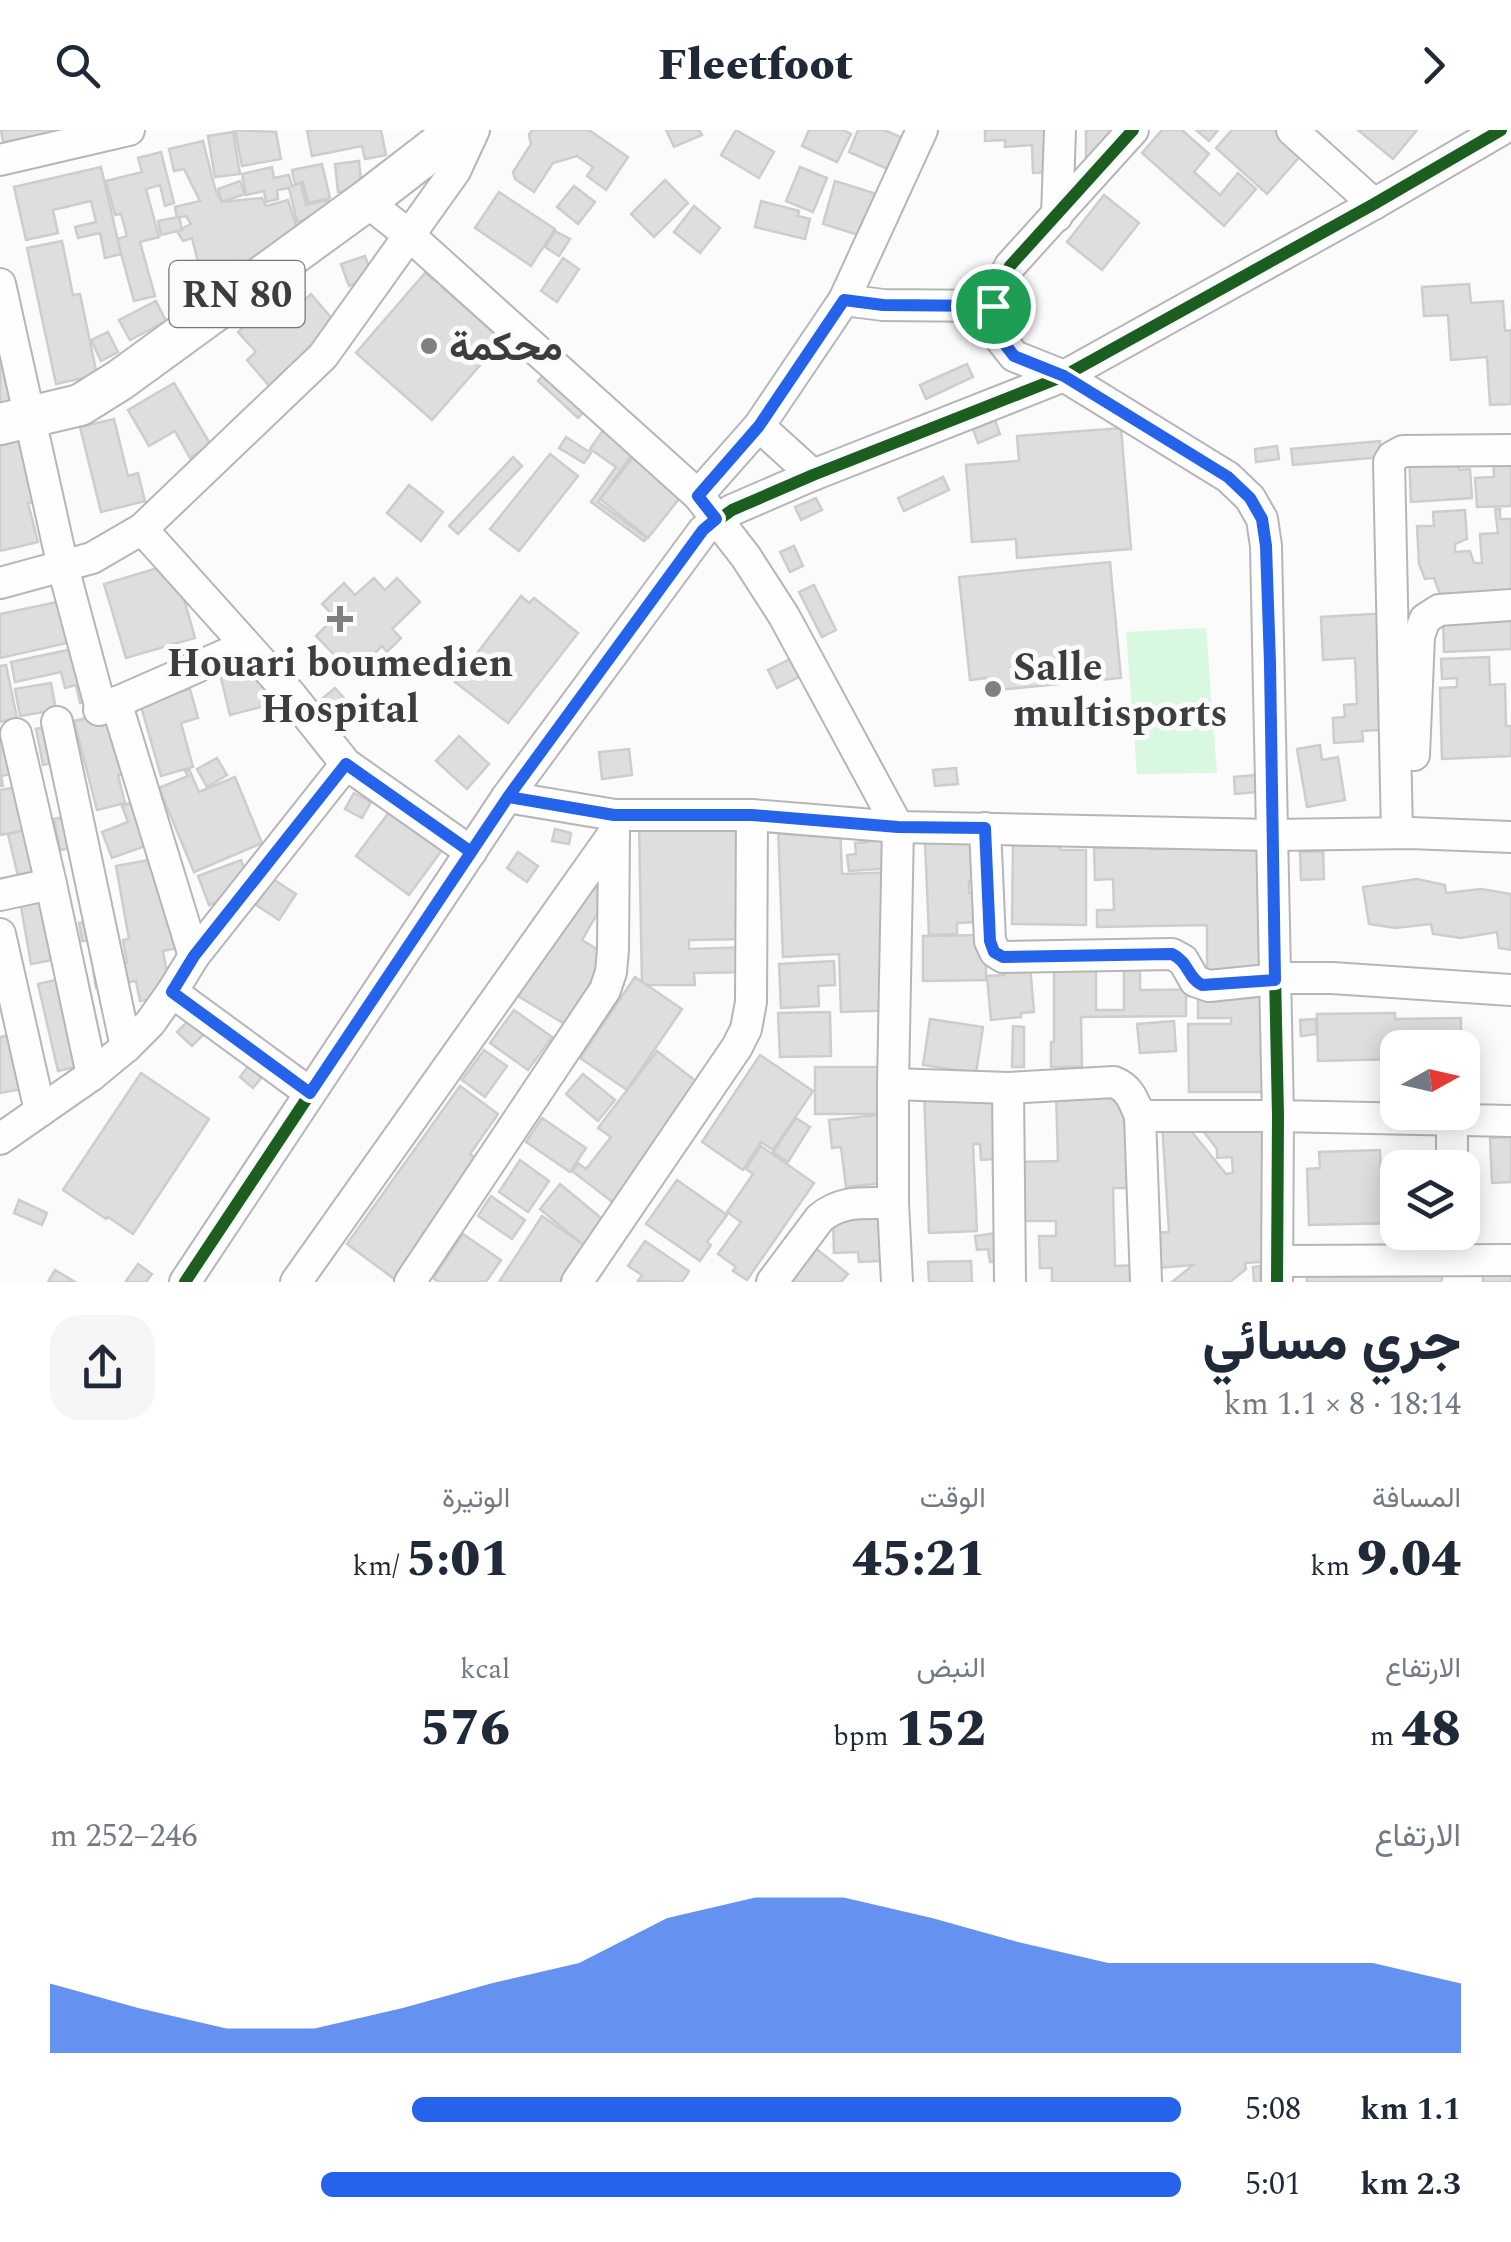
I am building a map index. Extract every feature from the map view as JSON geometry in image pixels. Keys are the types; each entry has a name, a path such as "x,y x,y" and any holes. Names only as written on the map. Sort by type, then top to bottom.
{"main road":[{"name":"RN 80","path":"16,421 80,405 120,380 458,130"}],"street":[{"path":"0,160 129,130"},
{"path":"0,583 92,558 142,528 323,356 455,170 474,130"},
{"path":"185,1282 508,797 703,530 708,507 844,300 922,130"},
{"path":"1057,216 1060,130"},
{"path":"1133,130 1010,266 993,306 1000,338 1014,356 1064,376 1228,477 1250,498 1262,519 1266,546 1273,835 1278,1272 1454,1258 1511,1260"},
{"path":"1292,130 1328,141 1374,204"},
{"path":"708,507 732,510 1064,376 1500,130"},
{"path":"366,201 410,236 708,507 784,616 898,827 893,1084 897,1282"},
{"path":"0,284 16,421 194,956"},
{"path":"844,300 883,305 993,306"},
{"path":"759,426 813,475"},
{"path":"1404,833 1390,462 1402,451 1511,450"},
{"path":"142,528 291,695 346,764 471,852"},
{"path":"1404,833 1421,627 1430,614 1439,610 1511,605"},
{"path":"92,1074 51,884 8,736 109,706 246,646"},
{"path":"57,722 126,1048"},
{"path":"0,1139 126,1048 150,1024 194,956 346,764"},
{"path":"508,797 614,824 752,815 898,827 1273,835 1404,833 1511,838"},
{"path":"576,1282 746,1029 751,1002 752,815"},
{"path":"296,1282 614,824"},
{"path":"410,1282 605,990 612,972 614,824"},
{"path":"985,828 990,941 994,952 1003,957 1172,954 1183,960 1195,981 1202,985 1332,978 1511,990"},
{"path":"0,895 51,884"},
{"path":"0,934 40,1111"},
{"path":"172,992 310,1093"},
{"path":"893,1084 1008,1088 1114,1082 1130,1092 1140,1116 1146,1282"},
{"path":"1008,1088 1010,1282"},
{"path":"1140,1116 1380,1120"},
{"path":"1480,1122 1511,1121"},
{"path":"772,1282 820,1218 838,1204 893,1202"}],"green space":[{"path":"1206,628 1217,773 1137,774 1126,632"}],"building":[{"path":"1,130 66,130 3,142"},
{"path":"235,130 276,132 281,159 242,166"},
{"path":"307,130 381,130 386,155 365,159 362,146 312,156"},
{"path":"532,130 589,130 628,157 606,190 587,176 593,167 577,156 553,163 534,192 515,179 513,172 531,144"},
{"path":"666,130 699,130 702,135 674,147"},
{"path":"736,130 774,152 759,178 721,155"},
{"path":"809,130 843,130 851,134 837,162 802,146"},
{"path":"858,130 884,130 910,141 897,173 849,152"},
{"path":"985,130 1056,130 1049,172 1033,173 1032,145 1005,147 1005,140 985,141"},
{"path":"1086,130 1122,130 1086,164"},
{"path":"1162,130 1182,130 1209,154 1194,172 1220,195 1238,173 1256,189 1224,226 1142,153"},
{"path":"1196,130 1218,130 1209,141"},
{"path":"1232,130 1291,130 1309,146 1267,194 1216,148"},
{"path":"1358,130 1417,130 1393,159"},
{"path":"233,132 240,174 215,177 208,136"},
{"path":"203,141 222,202 262,198 266,206 288,200 299,235 244,269 238,260 224,269 201,274 192,238 183,241 177,231 191,224 186,216 177,218 175,207 200,201 184,169 174,171 169,149"},
{"path":"161,152 174,203 165,206 160,185 146,189 159,237 140,242 155,296 134,301 117,239 127,236 121,214 115,215 106,181 142,172 138,158"},
{"path":"359,161 362,190 338,192 335,164"},
{"path":"322,164 330,198 308,203 303,182 295,184 292,170"},
{"path":"101,167 121,254 105,258 100,233 78,238 75,227 96,222 91,201 53,210 58,233 26,240 14,187"},
{"path":"272,167 274,178 289,175 292,186 301,183 306,205 328,200 331,215 297,222 289,188 277,190 278,199 266,202 264,191 246,195 242,174"},
{"path":"800,167 827,178 813,212 786,201"},
{"path":"665,180 688,203 654,237 631,214"},
{"path":"240,181 245,194 222,202 218,189"},
{"path":"835,181 880,195 868,238 823,224"},
{"path":"574,186 595,202 578,224 557,207"},
{"path":"499,192 555,229 531,266 475,228"},
{"path":"1104,195 1139,223 1102,270 1067,242"},
{"path":"761,201 799,211 798,216 810,219 805,239 755,227"},
{"path":"694,206 720,228 700,253 674,232"},
{"path":"179,217 182,230 161,235 158,221"},
{"path":"555,231 570,239 559,256 545,247"},
{"path":"62,241 73,295 80,294 97,375 56,384 27,248"},
{"path":"365,256 373,278 349,286 341,264"},
{"path":"563,258 579,269 557,302 541,291"},
{"name":"محكمة","path":"443,270 451,277 442,287 502,340 432,420 356,353 425,273 434,280"},
{"path":"1469,284 1471,303 1503,301 1505,331 1511,330 1511,404 1490,405 1487,357 1451,360 1448,315 1424,316 1422,287"},
{"path":"311,294 340,328 271,388 247,360 256,352 238,332 270,303 283,319"},
{"path":"156,301 166,321 130,340 119,320"},
{"path":"0,316 17,400 0,403"},
{"path":"108,332 118,352 101,361 91,340"},
{"path":"558,360 597,397 578,418 538,381"},
{"path":"967,364 973,377 926,399 920,385"},
{"path":"174,383 211,445 190,458 175,431 149,446 128,410"},
{"path":"114,419 128,476 138,473 145,501 101,512 80,427"},
{"path":"995,420 1000,434 978,443 973,429"},
{"path":"608,423 639,445 598,502 647,538 644,541 591,502 616,467 590,449"},
{"path":"1121,428 1131,549 1017,558 1016,539 972,542 966,465 1019,461 1017,436"},
{"path":"34,435 50,498 28,503 38,542 0,551 0,444"},
{"path":"566,437 591,453 584,463 559,448"},
{"path":"1380,441 1381,457 1293,465 1291,449"},
{"path":"642,446 690,485 648,538 600,499"},
{"path":"1277,446 1279,459 1256,462 1255,449"},
{"path":"1459,451 1459,470 1470,469 1472,498 1411,502 1409,454"},
{"path":"550,454 578,476 519,551 490,529"},
{"path":"1511,454 1511,506 1477,507 1475,478 1494,477 1493,455"},
{"path":"513,457 522,466 458,534 449,526"},
{"path":"943,477 949,490 904,511 898,498"},
{"path":"409,485 443,512 421,541 387,513"},
{"path":"816,498 822,510 801,520 795,507"},
{"path":"1495,509 1500,509 1500,519 1511,519 1511,594 1440,594 1434,578 1425,579 1419,564 1417,526 1434,526 1433,512 1465,510 1467,539 1455,544 1455,552 1470,551 1474,563 1482,563 1480,534 1498,533"},
{"path":"794,546 803,566 790,572 780,552"},
{"path":"1110,562 1121,678 987,691 986,678 970,680 959,577"},
{"path":"174,563 195,638 126,658 104,584"},
{"path":"374,578 385,590 397,578 420,602 392,629 401,638 387,652 382,646 353,674 316,636 335,617 322,604 344,583 355,595"},
{"path":"814,585 836,630 822,637 799,592"},
{"path":"521,596 529,603 534,598 578,633 508,723 455,682"},
{"path":"71,599 80,640 0,658 0,614"},
{"path":"1511,605 1511,649 1444,652 1443,618"},
{"path":"1390,613 1396,729 1362,731 1363,741 1334,743 1333,718 1345,717 1344,705 1357,704 1355,658 1323,660 1321,617"},
{"path":"82,647 93,700 80,703 76,685 65,688 61,672 15,682 11,662"},
{"path":"285,657 295,698 230,715 220,674"},
{"path":"1489,657 1490,685 1505,684 1511,756 1442,759 1440,688 1457,687 1457,678 1442,679 1441,659"},
{"path":"792,658 801,676 777,688 768,670"},
{"path":"6,665 17,718 0,722 0,666"},
{"path":"51,683 56,710 20,716 15,689"},
{"path":"335,688 359,715 347,725 323,698"},
{"path":"190,689 198,718 181,723 193,767 161,776 140,703"},
{"path":"108,713 141,769 118,775 125,803 97,810 74,721"},
{"path":"72,722 79,758 43,765 36,729"},
{"path":"22,736 29,770 1,776 0,786 0,740"},
{"path":"459,736 489,764 467,789 436,761"},
{"path":"1320,745 1322,760 1338,757 1345,800 1307,807 1297,749"},
{"path":"629,749 632,775 602,779 599,752"},
{"path":"217,758 227,775 207,787 197,769"},
{"path":"956,768 958,784 935,786 933,770"},
{"path":"189,769 199,792 235,777 262,843 194,872 159,788 188,776 185,771"},
{"path":"1255,775 1256,792 1235,794 1234,777"},
{"path":"41,783 30,830 0,835 0,790"},
{"path":"354,793 371,802 362,818 345,809"},
{"path":"132,802 148,845 112,858 102,832 128,822 122,806"},
{"path":"390,811 442,850 409,895 356,856"},
{"path":"89,812 95,844 60,850 54,819"},
{"path":"757,822 750,939 689,940 689,949 751,947 752,972 694,973 695,985 642,985 639,824"},
{"path":"840,825 842,874 898,872 900,1010 841,1012 839,954 783,957 778,828"},
{"path":"38,827 36,872 18,876 8,834"},
{"path":"555,829 571,833 569,844 552,841"},
{"path":"890,829 893,868 849,871 847,855 856,854 855,843 868,842 867,830"},
{"path":"988,840 990,880 969,881 969,893 979,893 980,922 957,923 957,934 929,935 925,843"},
{"path":"1013,845 1060,845 1060,850 1086,850 1086,925 1012,924"},
{"path":"1271,847 1263,969 1207,970 1207,925 1097,927 1097,910 1114,910 1113,879 1095,880 1094,848"},
{"path":"1323,851 1324,879 1301,880 1300,852"},
{"path":"518,852 538,866 527,882 507,868"},
{"path":"160,858 187,946 163,951 171,995 140,1001 136,981 96,988 93,969 127,963 123,940 129,939 116,866"},
{"path":"241,860 251,888 209,905 198,876"},
{"path":"273,879 296,894 279,920 256,905"},
{"path":"1417,879 1445,885 1446,893 1481,889 1511,894 1511,950 1499,948 1497,932 1461,938 1433,934 1431,924 1395,928 1369,924 1363,887"},
{"path":"586,882 608,895 582,940 610,957 568,1026 518,996"},
{"path":"64,886 53,960 31,964 20,901"},
{"path":"107,918 110,937 82,941 79,923"},
{"path":"986,935 986,980 923,981 923,936"},
{"path":"1029,955 1034,1012 991,1020 987,976 1004,975 1002,957"},
{"path":"1054,959 1096,970 1096,1010 1124,1010 1124,960 1140,960 1140,990 1265,989 1266,1092 1189,1092 1188,1024 1231,1024 1231,1018 1198,1018 1198,996 1186,996 1186,1016 1081,1017 1082,1067 1051,1067"},
{"path":"834,961 835,985 818,986 819,1006 781,1008 779,964"},
{"path":"86,973 105,1060 58,1071 38,984"},
{"path":"635,977 682,1009 627,1090 580,1058"},
{"path":"514,1010 552,1037 528,1070 490,1043"},
{"path":"830,1012 831,1056 780,1057 778,1013"},
{"path":"1395,1013 1395,1019 1461,1018 1461,1030 1380,1030 1380,1059 1318,1061 1317,1014"},
{"path":"193,1016 208,1030 192,1046 177,1032"},
{"path":"930,1019 983,1027 976,1073 923,1065"},
{"path":"1315,1019 1317,1034 1301,1036 1300,1020"},
{"path":"1174,1021 1176,1051 1140,1053 1137,1024"},
{"path":"1013,1026 1024,1027 1024,1067 1012,1067"},
{"path":"34,1031 44,1085 0,1093 0,1037"},
{"path":"484,1050 507,1066 485,1097 462,1080"},
{"path":"657,1051 701,1085 619,1207 572,1171 578,1163 586,1169 611,1137 598,1128"},
{"path":"760,1055 813,1091 773,1150 761,1142 743,1170 702,1142"},
{"path":"252,1061 266,1072 253,1088 240,1077"},
{"path":"815,1067 897,1067 897,1106 877,1106 877,1114 815,1114"},
{"path":"141,1073 209,1119 133,1234 63,1190"},
{"path":"583,1074 615,1100 598,1121 566,1094"},
{"path":"460,1086 498,1114 470,1154 477,1159 422,1235 427,1239 397,1281 347,1244"},
{"path":"996,1087 1006,1175 993,1176 993,1159 981,1160 980,1144 973,1144 977,1231 929,1233 924,1089"},
{"path":"1056,1091 1124,1093 1125,1130 1139,1130 1139,1188 1113,1188 1115,1266 1138,1265 1151,1282 1052,1282 1052,1268 1040,1268 1039,1236 1056,1236 1056,1221 1022,1221 1020,1162 1058,1161"},
{"path":"896,1113 904,1181 846,1187 841,1147 832,1148 829,1120"},
{"path":"542,1118 586,1148 570,1172 526,1142"},
{"path":"796,1118 810,1127 788,1162 773,1152"},
{"path":"1183,1121 1226,1174 1233,1173 1232,1157 1217,1158 1217,1149 1204,1132 1264,1128 1274,1261 1245,1263 1246,1269 1230,1282 1172,1282 1193,1265 1158,1268 1155,1233 1169,1232 1162,1122"},
{"path":"1511,1137 1511,1182 1492,1183 1490,1138"},
{"path":"761,1146 814,1183 747,1280 718,1254 741,1222 727,1212 753,1174 746,1169"},
{"path":"1380,1150 1380,1223 1309,1225 1307,1169 1320,1168 1319,1152"},
{"path":"520,1160 549,1181 528,1212 499,1192"},
{"path":"677,1180 727,1215 707,1242 711,1245 700,1261 646,1224"},
{"path":"560,1184 607,1223 587,1248 540,1209"},
{"path":"491,1196 525,1220 512,1239 478,1216"},
{"path":"19,1200 47,1213 42,1225 14,1213"},
{"path":"542,1216 594,1252 560,1282 499,1282"},
{"path":"899,1217 901,1260 859,1262 858,1252 834,1253 833,1220"},
{"path":"1003,1232 1006,1260 990,1262 988,1249 977,1250 975,1236"},
{"path":"463,1234 501,1260 486,1282 439,1282 433,1278"},
{"path":"645,1241 689,1271 682,1282 638,1281 642,1275 628,1266"},
{"path":"814,1247 848,1274 841,1282 787,1282"},
{"path":"971,1261 972,1282 929,1282 928,1262"},
{"path":"138,1264 152,1274 146,1282 126,1281"},
{"path":"1446,1265 1441,1282 1307,1282 1307,1275"},
{"path":"1260,1266 1261,1282 1254,1282 1253,1267"},
{"path":"55,1270 75,1282 48,1282"},
{"path":"1511,1271 1511,1282 1483,1282 1483,1273"}],"cycle path":[{"path":"1133,130 1010,266 993,306 1000,338 1014,356 1064,376 1228,477 1250,498 1262,519 1266,546 1278,1116 1277,1282"},
{"path":"185,1282 507,797 703,531 732,510 813,475 1064,376 1501,130"}],"place":[{"name":"محكمة","path":"429,346"},
{"name":"Houari boumedien Hospital","path":"340,619"},
{"name":"Salle multisports","path":"993,689"}],"route":[{"path":"993,306 883,305 844,300 759,426 698,496 716,519 703,530 508,797 310,1093 172,992 194,956 346,764 471,852 508,797 614,815 752,815 898,827 985,828 990,941 994,952 1003,957 1172,954 1183,960 1195,981 1202,985 1275,980 1270,663 1262,519 1250,498 1228,477 1064,376 1014,356 1000,338 993,306"}]}
